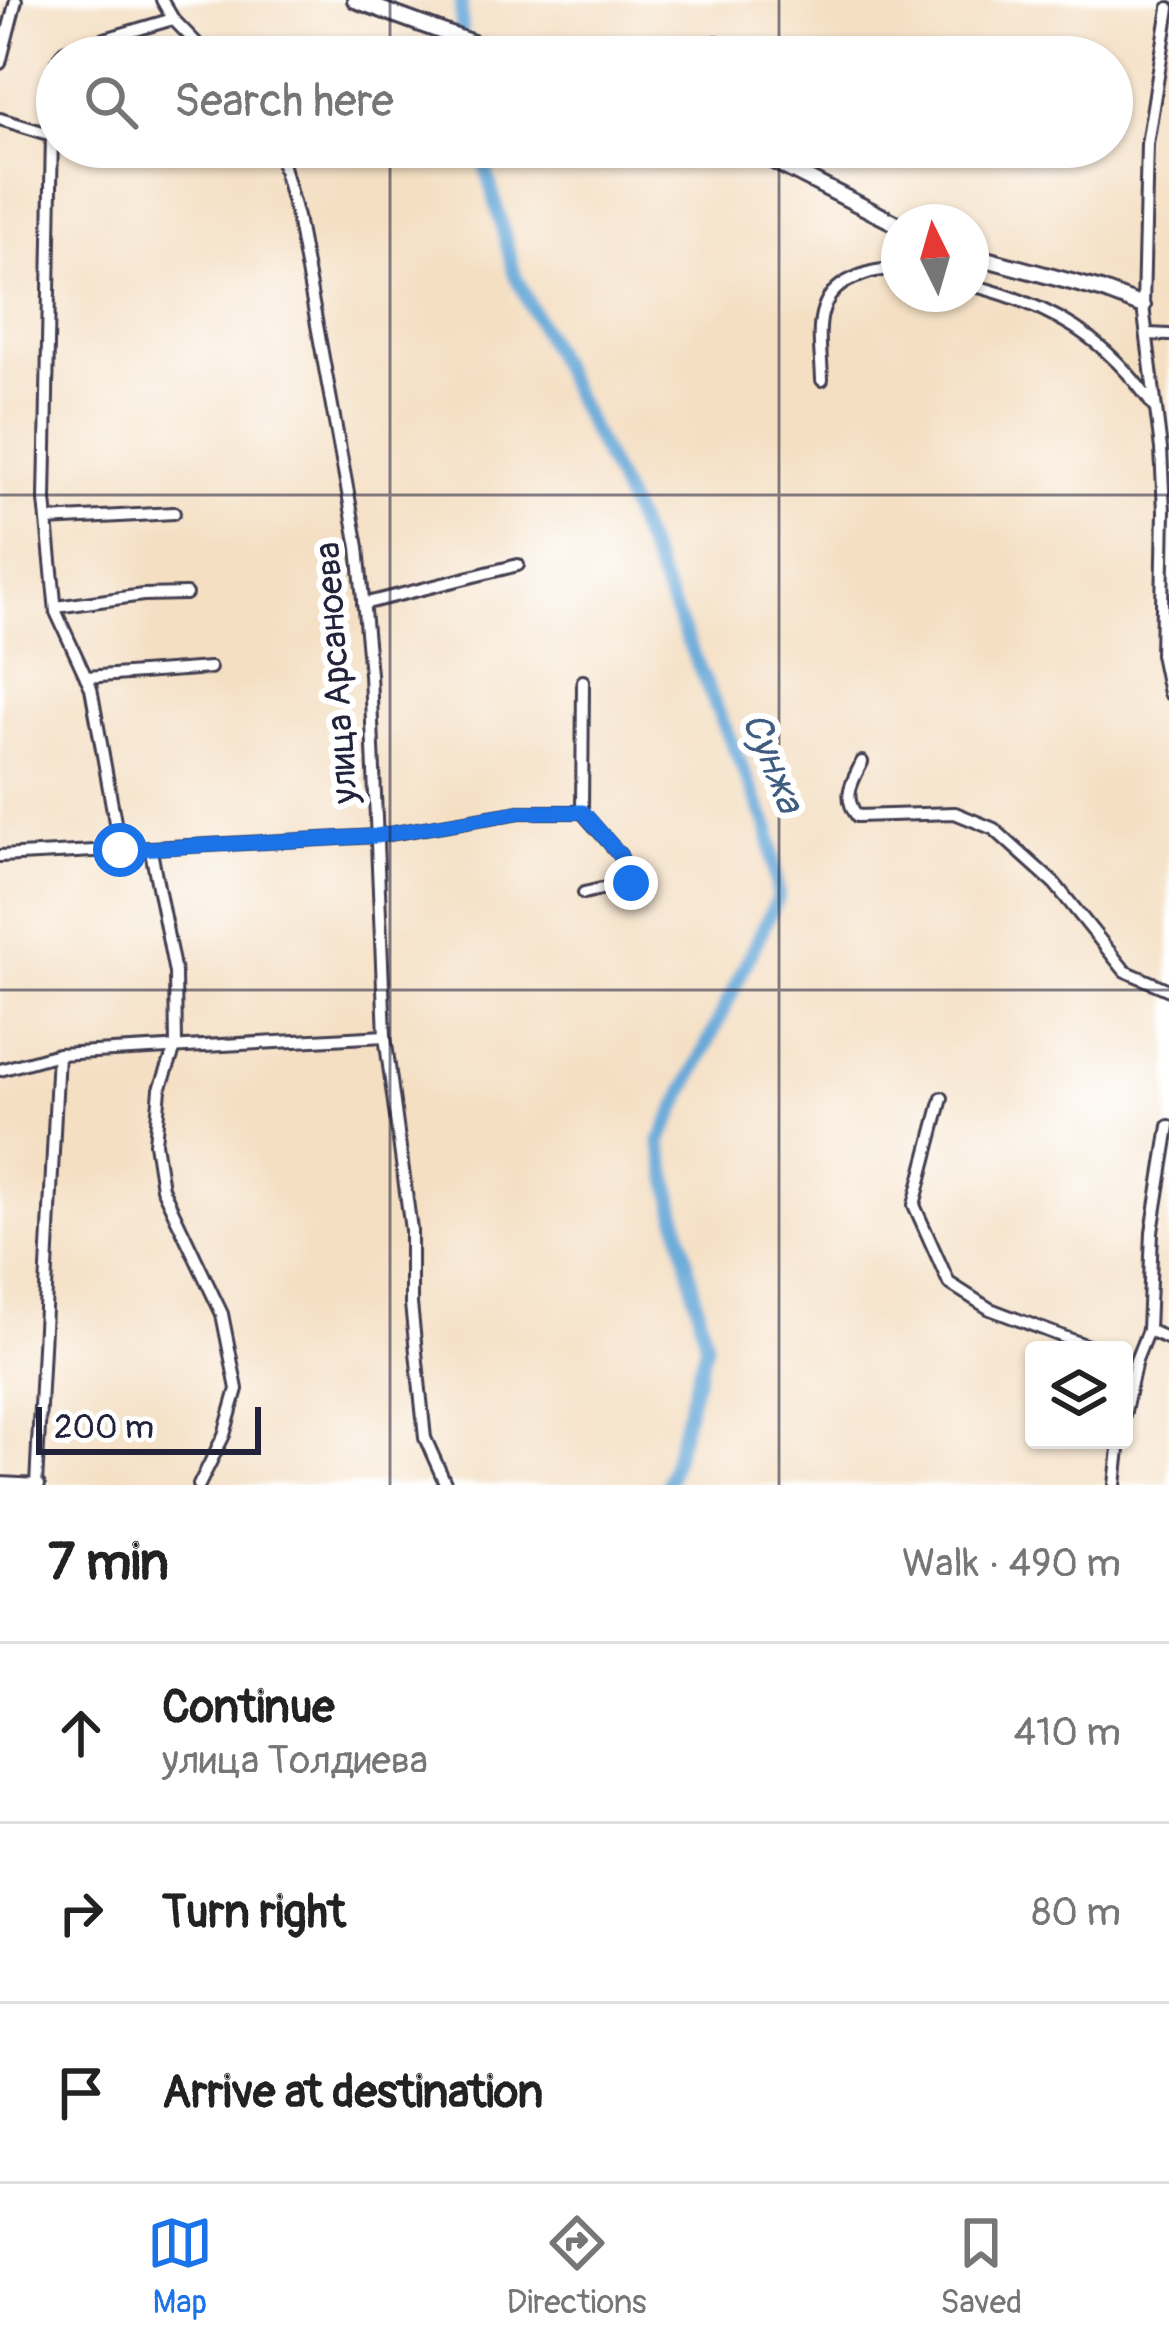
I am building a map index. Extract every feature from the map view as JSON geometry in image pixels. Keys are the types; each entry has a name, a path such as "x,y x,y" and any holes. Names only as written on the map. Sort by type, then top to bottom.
{"main road":[{"path":"355,0 453,36"},
{"path":"787,168 881,216"},
{"path":"989,260 1143,306"}],"street":[{"path":"0,63 16,0"},
{"path":"99,36 169,6 193,36"},
{"path":"1169,8 1147,144 1143,306 1164,511 1161,654 1169,693"},
{"path":"0,118 36,130"},
{"path":"52,168 47,520 56,607 86,677 120,850"},
{"name":"улица Арсаноева","path":"283,168 297,217 358,547 385,1036 411,1230 411,1304 425,1438 446,1485"},
{"path":"822,380 820,313 827,296 838,285 881,268"},
{"path":"989,291 1084,330 1135,379 1156,410"},
{"path":"1148,334 1169,335"},
{"path":"47,520 174,513"},
{"path":"363,604 518,565"},
{"path":"56,607 186,594"},
{"path":"86,677 211,668"},
{"path":"584,681 583,812 620,855 631,883 584,893"},
{"path":"862,762 848,793 857,816 955,813 994,829 1055,884 1125,970 1169,990"},
{"path":"0,856 376,836 520,812 583,812"},
{"path":"151,851 175,973 176,1045 160,1090 154,1143 162,1187 222,1314 237,1389 224,1435 199,1485"},
{"path":"0,1070 58,1054 385,1036"},
{"path":"0,1483 38,1485 58,1054"},
{"path":"942,1098 914,1204 949,1283 990,1309 1074,1341"},
{"path":"1133,1354 1148,1330 1152,1232 1169,1126"},
{"path":"1148,1330 1169,1339"},
{"path":"1114,1485 1119,1449"}],"waterway":[{"name":"Сунжа","path":"461,0 462,36"},
{"name":"Сунжа","path":"486,168 515,275 626,499 769,829 778,897 660,1142 706,1345 667,1485"}],"route":[{"path":"120,850 376,836 520,812 583,812 620,855 631,883"}]}
